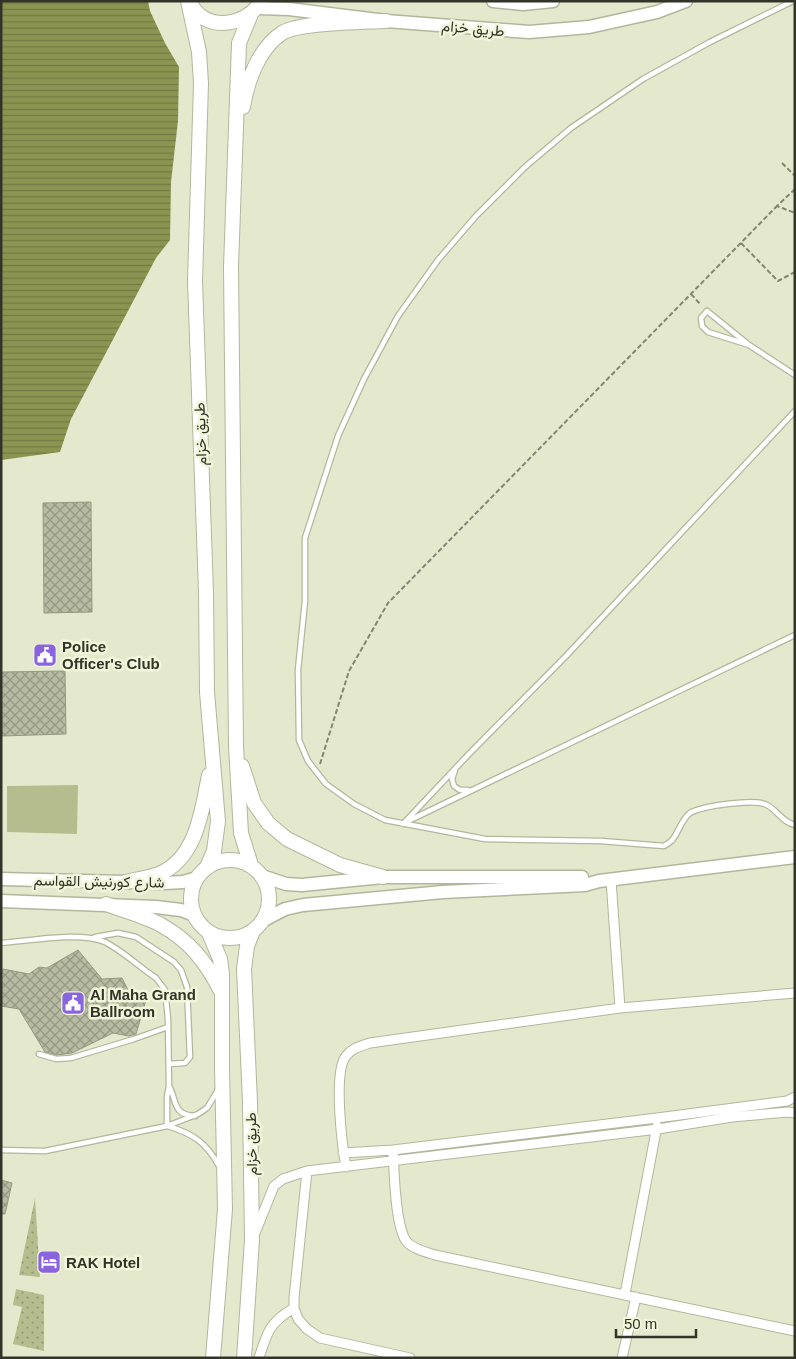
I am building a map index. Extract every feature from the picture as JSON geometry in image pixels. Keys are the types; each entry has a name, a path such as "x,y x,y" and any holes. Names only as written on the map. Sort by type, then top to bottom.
{"main road":[{"path":"189,1 202,17 216,23 232,23 246,18 257,8"},
{"name":"طريق خزام","path":"189,1 199,52 201,83 196,281 207,692 218,820 214,851 207,867"},
{"name":"طريق خزام","path":"493,1 523,4 553,1"},
{"name":"طريق خزام","path":"257,8 288,9 386,21 529,32 589,27 657,12 686,1"},
{"path":"251,865 241,833 236,746 231,267 239,43 257,8"},
{"path":"234,160 245,92 255,67 268,47 283,32 306,26 386,21"},
{"path":"236,746 254,803 268,824 287,839 340,865 383,877"},
{"path":"125,882 159,874 179,861 188,848 196,830 213,759"},
{"path":"264,920 269,905 269,890 262,876 251,865 237,860 221,860 207,867 196,878 191,903 194,915 200,925 209,933 224,938 239,938 253,931 264,920 285,909 302,905 443,892 585,885 795,857"},
{"path":"262,876 286,884 302,885 383,877 586,877 605,881"},
{"name":"شارع كورنيش القواسم","path":"1,879 183,882 196,878"},
{"name":"شارع كورنيش القواسم","path":"1,901 169,908 194,915"},
{"path":"106,904 160,924 179,937 208,966 222,993"},
{"name":"طريق خزام","path":"244,1358 252,1240 250,1102 244,969 253,931"},
{"name":"طريق خزام","path":"209,933 220,959 222,993 225,1209 213,1358"},
{"path":"247,1320 250,1358"}],"street":[{"path":"605,881 620,1008"},
{"path":"346,1167 339,1080 345,1057 353,1049 370,1043 620,1008 795,993"},
{"path":"344,1153 392,1150 657,1118 786,1101 795,1096"},
{"path":"252,1240 274,1186 283,1178 307,1171 658,1130 732,1117 795,1113"},
{"path":"625,1294 658,1130 657,1118"},
{"path":"392,1150 401,1230 407,1242 418,1250 795,1331"},
{"path":"307,1171 294,1308 298,1319 307,1329 320,1338 410,1358"},
{"path":"622,1358 636,1297"},
{"path":"259,1358 266,1335 278,1318 294,1308"}],"lane":[{"path":"793,1 710,42 643,79 571,128 525,167 476,216 438,260 398,316 364,379 338,436 305,538 305,601 298,670 299,740 308,761 326,784 354,804 385,820 485,839 601,841 664,846 672,840 689,814 697,810 739,802 754,802 766,805 783,821 795,825"},
{"path":"749,345 708,332 702,326 701,318 707,311 749,345 795,375"},
{"path":"403,824 456,766 566,656 795,410"},
{"path":"403,824 472,789 795,636"},
{"path":"456,766 452,779 454,786 460,790 472,789"},
{"path":"1,943 80,937 91,938 118,933 130,934 174,962 181,970 187,986 190,1057 185,1063 169,1064"},
{"path":"91,938 113,947 156,978 161,984 166,998 170,1086 178,1108 186,1114 196,1116"},
{"path":"39,1054 56,1058 71,1058 168,1027"},
{"path":"1,1150 45,1151 167,1126 196,1116 206,1108 218,1090 222,1068"},
{"path":"167,1126 167,1097 170,1086"},
{"path":"167,1126 199,1139 214,1156 224,1179"}],"path":[{"path":"782,163 795,176"},
{"path":"318,774 349,671 388,603 795,189"},
{"path":"777,206 795,212"},
{"path":"741,244 778,282 795,272"},
{"path":"691,294 707,311"}],"shaded area":[{"path":"1,1 148,1 150,11 165,43 179,67 178,121 171,182 170,240 156,258 71,419 60,452 1,460"},
{"path":"78,785 77,834 7,832 7,786"},
{"path":"35,1198 40,1277 19,1275"},
{"path":"16,1289 44,1295 44,1351 13,1344 22,1307 13,1305"}],"building":[{"path":"91,502 92,612 44,613 43,503"},
{"path":"65,671 66,734 2,736 1,672"},
{"name":"Al Maha Grand Ballroom","path":"78,950 102,979 122,978 130,994 146,1000 136,1034 129,1036 113,1033 72,1053 57,1055 45,1052 19,1009 1,1006 1,976 3,969 29,974 39,967 47,968"},
{"path":"1,1180 12,1183 5,1214 1,1214"}],"place":[{"name":"Police Officer's Club","path":"45,655"},
{"name":"Al Maha Grand Ballroom","path":"73,1003"},
{"name":"RAK Hotel","path":"49,1262"}]}
